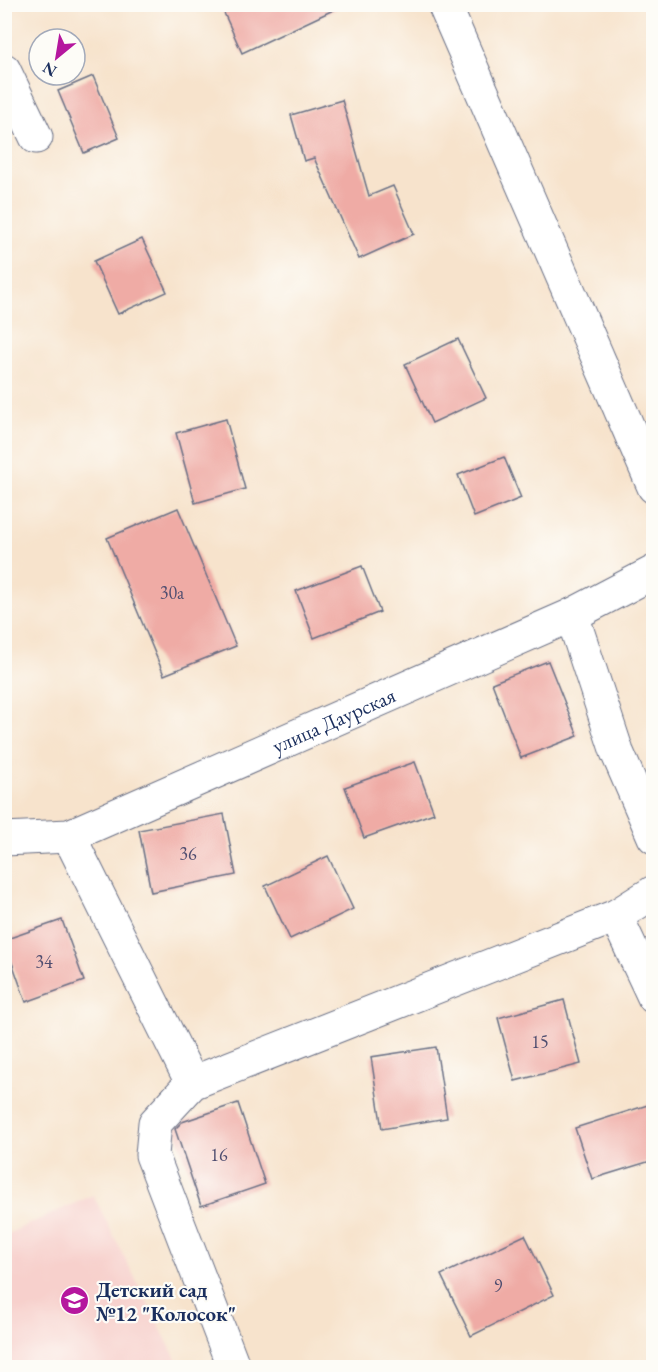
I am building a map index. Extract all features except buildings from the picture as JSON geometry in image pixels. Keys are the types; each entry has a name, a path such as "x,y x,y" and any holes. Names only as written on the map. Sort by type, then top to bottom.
{"street":[{"path":"444,4 654,487"},
{"path":"4,70 36,137"},
{"name":"улица Даурская","path":"4,839 69,836 572,615 654,572"},
{"path":"572,615 617,752 654,837"},
{"path":"69,836 192,1083"},
{"path":"234,1368 152,1155 155,1123 192,1083 616,916 654,892"},
{"path":"616,916 654,997"}],"shaded area":[{"name":"Детский сад №12 \"Колосок\"","path":"93,1195 180,1367 5,1367 5,1235"}],"place":[{"name":"Детский сад №12 \"Колосок\"","path":"75,1301"}]}
